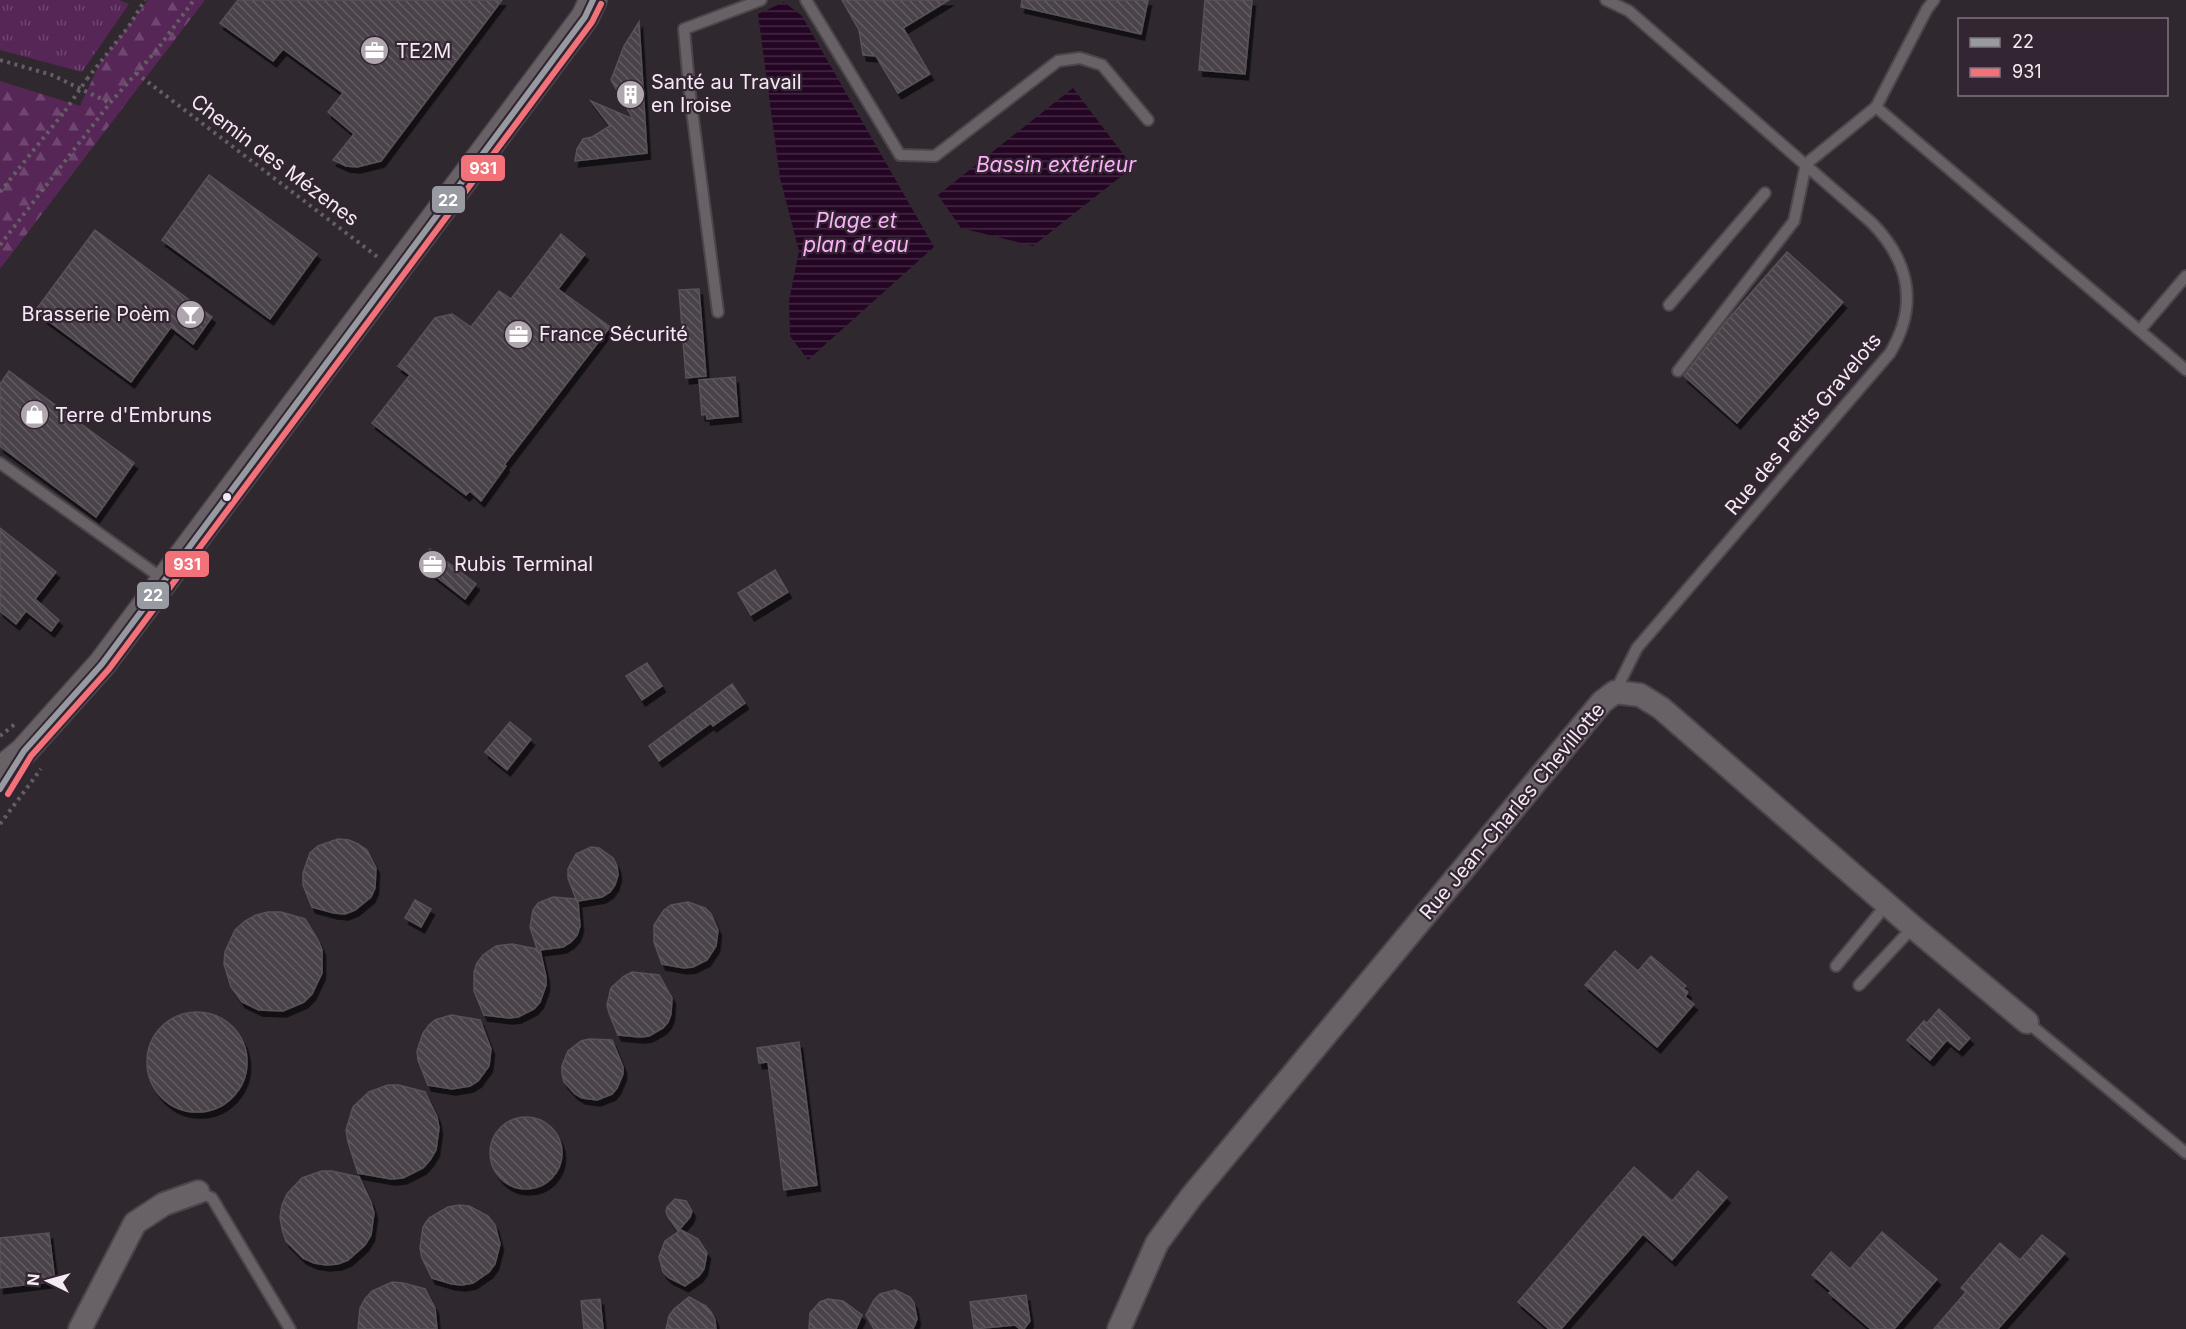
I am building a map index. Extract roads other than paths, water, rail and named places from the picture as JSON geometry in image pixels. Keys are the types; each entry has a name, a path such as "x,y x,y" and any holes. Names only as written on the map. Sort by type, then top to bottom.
{"street":[{"path":"0,771 24,751 102,663 585,17 593,0"},
{"name":"Rue Jean-Charles Chevillotte","path":"1119,1329 1157,1243 1191,1197 1602,702 1615,692 1640,695 1661,708 1913,927 2027,1022"},
{"path":"0,789 24,751"},
{"path":"80,1329 135,1223 164,1204 198,1192"}],"lane":[{"path":"718,312 690,95 684,29 761,0"},
{"path":"806,0 900,155 934,156 1058,61 1080,58 1102,65 1148,120"},
{"name":"Rue des Petits Gravelots","path":"1606,0 1629,11 1872,223 1892,245 1898,257 1905,276 1906,292 1902,330 1890,353 1637,648 1615,692"},
{"path":"1678,371 1794,221 1806,164 1876,107 1927,9 1934,0"},
{"path":"1876,107 2186,370"},
{"path":"1669,305 1765,193"},
{"path":"2140,330 2186,276"},
{"path":"0,463 164,580"},
{"path":"1836,966 1887,904"},
{"path":"1859,985 1913,927"},
{"path":"2027,1022 2186,1153"},
{"path":"198,1192 212,1198 290,1329"}],"water":[{"name":"Plage et plan d'eau","path":"784,2 802,16 934,247 808,360 790,336 789,301 799,251 780,178 758,14"},
{"name":"Bassin extérieur","path":"1073,88 1133,167 1033,246 961,228 938,195"}],"place":[{"name":"TE2M","path":"375,51"},
{"name":"Santé au Travail en Iroise","path":"630,94"},
{"name":"Brasserie Poèm","path":"191,314"},
{"name":"France Sécurité","path":"518,334"},
{"name":"Terre d'Embruns","path":"34,415"},
{"name":"Rubis Terminal","path":"433,564"}]}
